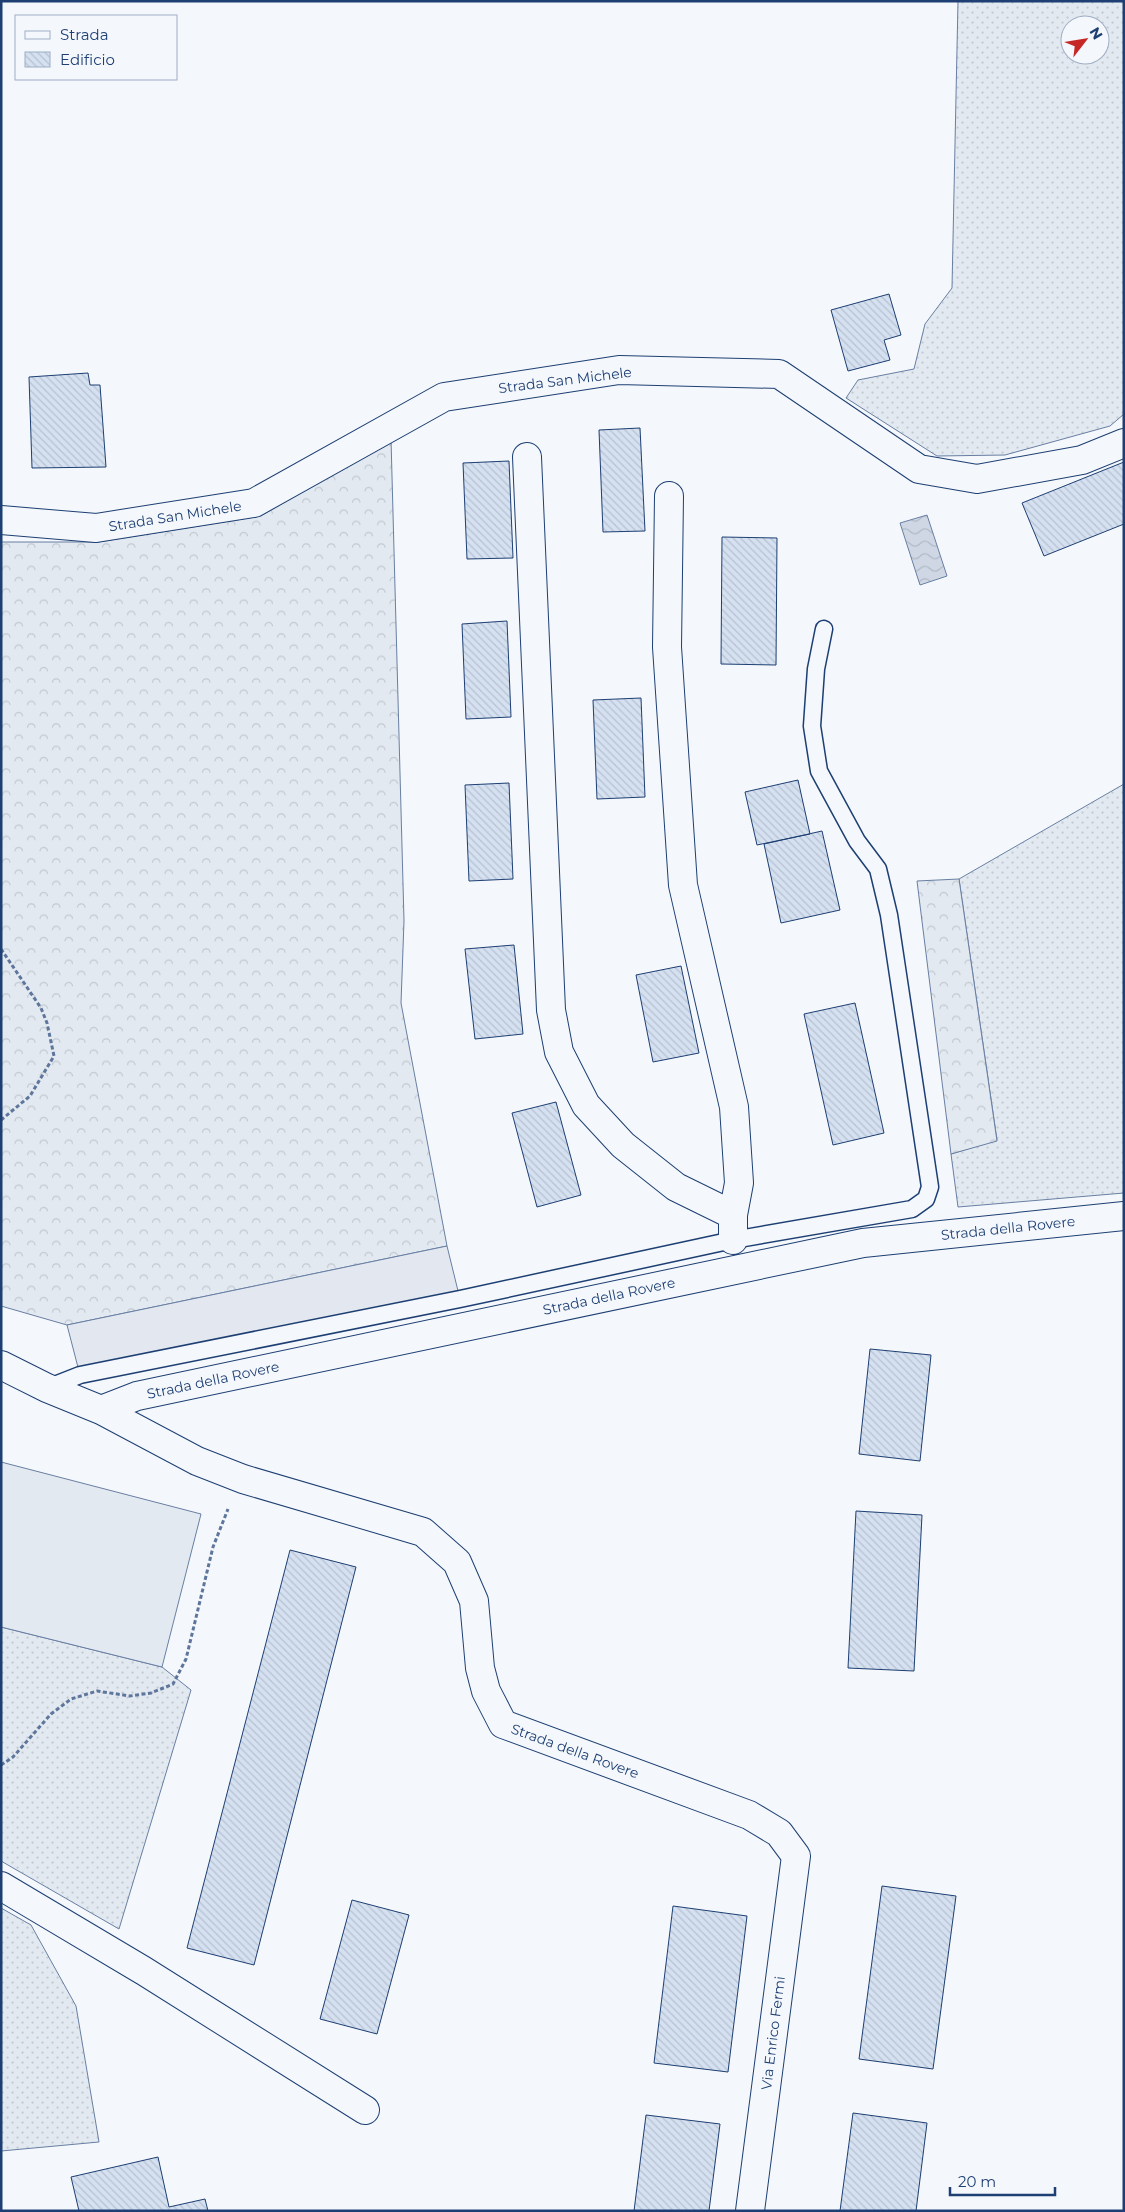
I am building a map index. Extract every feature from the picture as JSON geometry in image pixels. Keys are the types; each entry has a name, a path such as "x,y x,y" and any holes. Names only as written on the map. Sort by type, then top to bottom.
{"street":[{"name":"Strada San Michele","path":"1,520 96,528 254,503 444,397 619,370 780,374 919,469 977,479 1082,460 1124,442"},
{"path":"527,457 551,1010 559,1052 586,1105 623,1145 676,1187 733,1228 739,1183 734,1107 683,885 667,647 669,496"},
{"name":"Strada della Rovere","path":"101,1410 137,1396 863,1243 1124,1216"},
{"name":"Strada della Rovere","path":"1,1365 47,1388 101,1410 196,1461 243,1478 423,1532 457,1562 474,1601 480,1668 486,1691 503,1724 749,1815 779,1833 796,1856"},
{"name":"Via Enrico Fermi","path":"750,2211 796,1856"},
{"path":"1,1886 144,1971 365,2110"}],"lane":[{"path":"47,1388 80,1375 470,1297 733,1228 912,1209 926,1199 930,1187 889,915 878,869 858,841 819,770 812,726 816,669 824,629"}],"path":[{"path":"1,949 40,1008 47,1023 54,1056 30,1096 1,1120"},
{"path":"1,1765 13,1757 52,1714 71,1699 97,1691 130,1696 151,1693 173,1684 186,1659 213,1547 243,1478"}],"green space":[{"path":"958,1 1124,1 1124,414 1110,426 1005,455 937,456 846,398 858,380 914,369 925,324 952,288"},
{"path":"391,439 404,921 401,1003 447,1246 67,1325 1,1306 1,542 98,542 261,516"},
{"path":"1124,784 1124,1193 958,1207 951,1154 997,1140 959,879"},
{"path":"959,879 997,1141 951,1154 917,881"},
{"path":"1,1462 201,1514 162,1667 1,1627"},
{"path":"1,1627 162,1667 191,1690 119,1929 1,1861"},
{"path":"1,1908 31,1925 76,2006 99,2142 1,2151"}],"shaded area":[{"path":"447,1246 460,1299 80,1375 67,1325"}],"water":[{"path":"927,515 947,576 920,585 900,523"}],"building":[{"path":"889,294 901,335 884,340 890,360 848,371 831,310"},
{"path":"88,373 90,385 100,385 106,467 32,468 29,377"},
{"path":"640,428 645,531 603,532 599,430"},
{"path":"509,461 513,558 467,559 463,463"},
{"path":"1124,462 1124,524 1044,556 1022,503"},
{"path":"722,537 777,538 776,665 721,664"},
{"path":"507,621 511,717 466,719 462,624"},
{"path":"641,698 645,797 597,799 593,700"},
{"path":"798,780 810,834 757,845 745,792"},
{"path":"509,783 513,879 469,881 465,785"},
{"path":"822,831 840,910 781,923 764,844"},
{"path":"514,945 523,1034 475,1039 465,949"},
{"path":"681,966 699,1053 653,1062 636,975"},
{"path":"855,1003 884,1133 833,1145 804,1014"},
{"path":"556,1102 581,1195 537,1207 512,1113"},
{"path":"870,1349 931,1355 920,1461 859,1454"},
{"path":"856,1511 922,1515 914,1671 848,1668"},
{"path":"290,1550 356,1567 254,1965 187,1948"},
{"path":"882,1886 956,1896 933,2069 859,2059"},
{"path":"352,1900 409,1915 377,2034 320,2019"},
{"path":"673,1906 747,1916 728,2072 654,2063"},
{"path":"853,2113 927,2123 916,2211 840,2211"},
{"path":"646,2115 720,2124 709,2211 634,2211"},
{"path":"158,2157 169,2207 205,2199 208,2211 79,2211 71,2177"}]}
